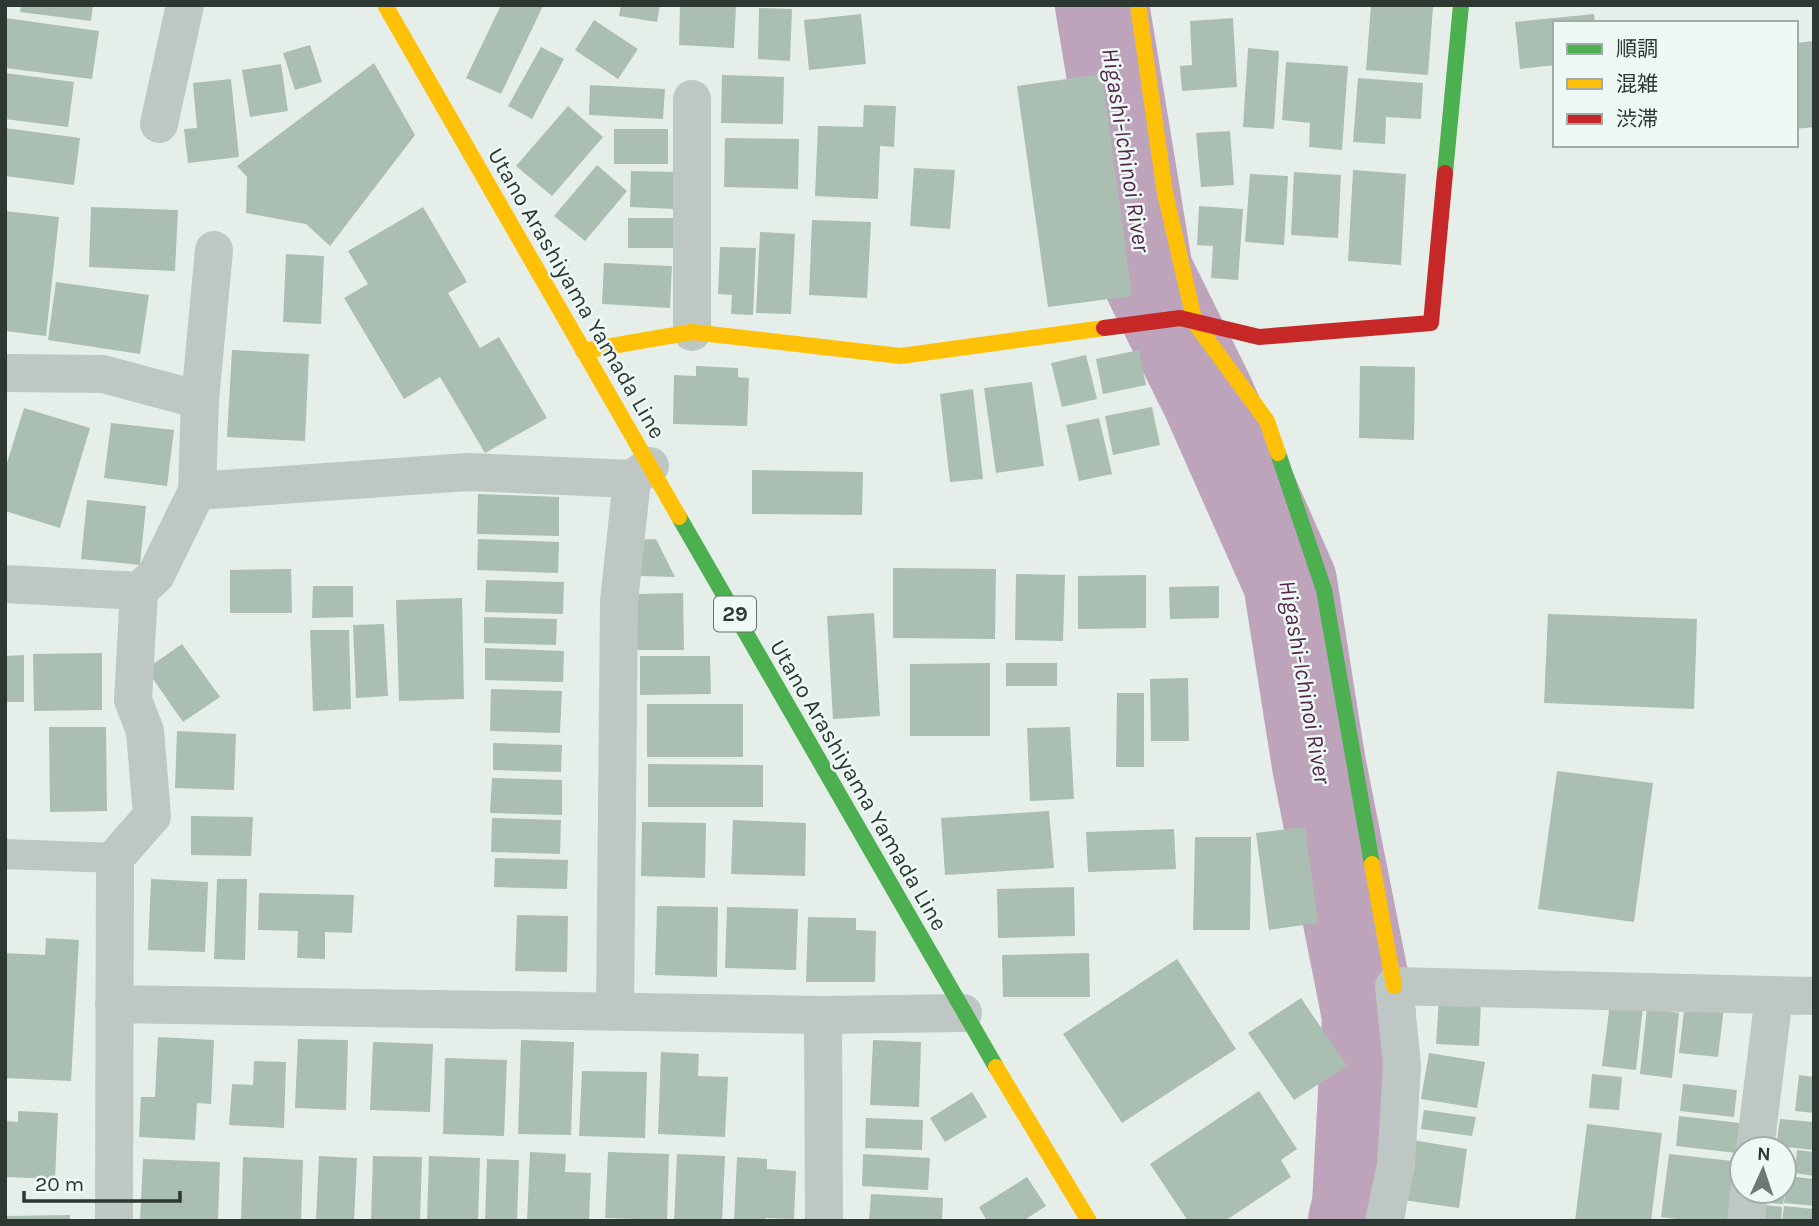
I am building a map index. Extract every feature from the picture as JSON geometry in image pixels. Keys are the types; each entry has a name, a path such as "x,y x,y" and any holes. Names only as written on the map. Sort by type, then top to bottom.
{"street":[{"path":"159,124 185,5"},
{"name":"Utano Arashiyama Yamada Line","path":"385,5 583,351 641,473 1089,1221"},
{"path":"1138,5 1187,320 1267,421 1324,590 1394,986 1402,1065 1396,1165 1384,1221"},
{"path":"583,351 692,332 901,356 1148,320 1187,320 1259,337 1431,323 1461,5"},
{"path":"692,99 692,332"},
{"path":"114,1221 115,858 152,816 145,731 133,700 139,591 156,575 197,491 200,400 214,250"},
{"path":"5,373 103,374 200,400"},
{"path":"197,491 468,472 641,473 619,601 615,1012"},
{"path":"5,584 139,591"},
{"path":"1394,986 1814,996"},
{"path":"1757,1135 1774,996"},
{"path":"114,1004 823,1015 963,1013"},
{"path":"823,1015 824,1221"}],"lane":[{"path":"5,854 115,858"}],"building":[{"path":"21,5 93,5 91,21 20,12"},
{"path":"501,5 543,6 501,94 466,78"},
{"path":"621,5 660,5 657,22 619,16"},
{"path":"680,5 736,5 734,48 679,45"},
{"path":"1371,5 1433,7 1428,75 1366,70"},
{"path":"759,8 792,9 790,61 758,59"},
{"path":"861,14 866,64 809,70 804,20"},
{"path":"1594,14 1595,21 1553,21 1553,65 1520,69 1515,22"},
{"path":"5,18 99,31 92,79 5,68"},
{"path":"1233,18 1237,87 1182,91 1180,66 1192,65 1190,21"},
{"path":"594,20 638,49 618,79 575,50"},
{"path":"1814,41 1814,127 1798,129 1798,43"},
{"path":"310,45 322,82 295,90 283,53"},
{"path":"541,47 564,59 532,119 508,106"},
{"path":"1248,48 1279,51 1274,129 1243,127"},
{"path":"1286,62 1348,66 1342,150 1309,147 1310,123 1282,120"},
{"path":"374,63 415,135 330,246 306,224 246,213 247,177 237,166"},
{"path":"281,64 288,111 250,117 242,70"},
{"path":"5,73 74,82 68,127 5,119"},
{"path":"1102,74 1132,296 1048,307 1017,86"},
{"path":"722,75 784,77 783,124 721,123"},
{"path":"1358,78 1423,83 1421,119 1386,117 1385,144 1353,142"},
{"path":"231,79 239,157 188,163 184,129 197,128 193,83"},
{"path":"590,85 665,89 663,119 589,115"},
{"path":"864,105 896,106 894,147 880,146 878,199 815,196 818,126 863,127"},
{"path":"568,106 603,137 552,196 516,166"},
{"path":"5,128 80,138 74,185 5,176"},
{"path":"614,129 668,129 668,164 614,164"},
{"path":"1230,131 1234,185 1201,187 1196,133"},
{"path":"725,138 799,139 798,189 724,187"},
{"path":"597,165 627,191 585,241 554,216"},
{"path":"914,168 955,170 950,229 910,226"},
{"path":"1353,170 1406,174 1401,265 1348,261"},
{"path":"631,171 676,172 675,209 630,207"},
{"path":"1294,172 1341,175 1338,238 1291,235"},
{"path":"1250,174 1288,176 1284,245 1245,242"},
{"path":"1199,206 1243,209 1238,280 1211,278 1213,246 1197,245"},
{"path":"91,207 178,210 175,271 89,267"},
{"path":"423,207 467,282 448,293 480,348 499,337 547,418 485,453 440,377 404,399 344,298 368,284 348,251"},
{"path":"5,211 59,217 46,336 5,331"},
{"path":"628,218 676,218 676,248 628,248"},
{"path":"812,220 871,222 867,298 809,295"},
{"path":"760,232 795,234 791,314 756,313"},
{"path":"720,247 756,248 753,315 731,314 732,295 718,294"},
{"path":"286,254 324,256 321,324 283,322"},
{"path":"604,263 672,266 670,308 602,304"},
{"path":"56,282 149,295 140,354 48,340"},
{"path":"232,350 309,354 305,441 227,437"},
{"path":"1139,350 1146,385 1103,394 1096,359"},
{"path":"1086,355 1097,399 1062,407 1051,363"},
{"path":"696,366 738,368 738,377 749,378 747,426 673,424 674,375 696,376"},
{"path":"1360,366 1415,367 1414,440 1359,438"},
{"path":"1032,382 1044,466 996,473 984,388"},
{"path":"973,389 983,479 950,482 940,394"},
{"path":"1152,407 1160,445 1113,455 1105,416"},
{"path":"24,408 90,428 60,528 5,511 5,469"},
{"path":"1099,418 1112,474 1079,481 1066,425"},
{"path":"111,423 174,430 167,486 104,478"},
{"path":"752,470 863,472 862,515 752,514"},
{"path":"478,494 559,497 559,536 477,534"},
{"path":"87,500 146,506 140,565 81,559"},
{"path":"478,539 559,542 558,573 477,570"},
{"path":"656,539 675,577 638,576 637,540"},
{"path":"893,568 996,569 995,639 893,638"},
{"path":"291,569 292,613 230,613 230,570"},
{"path":"1016,574 1065,575 1063,641 1015,640"},
{"path":"1146,575 1146,628 1078,629 1078,576"},
{"path":"486,580 564,582 563,614 485,612"},
{"path":"313,586 353,586 353,617 312,618"},
{"path":"1219,586 1219,618 1170,619 1169,587"},
{"path":"683,593 684,650 637,650 637,594"},
{"path":"462,598 464,699 399,701 396,600"},
{"path":"874,613 880,716 833,719 827,616"},
{"path":"1548,614 1697,619 1694,709 1544,703"},
{"path":"484,617 557,619 556,645 484,643"},
{"path":"384,624 388,696 356,698 353,625"},
{"path":"310,630 349,630 351,709 313,711"},
{"path":"182,644 220,697 183,722 146,669"},
{"path":"485,648 564,651 563,682 485,680"},
{"path":"102,653 102,710 34,711 33,654"},
{"path":"24,655 24,702 5,702 5,656"},
{"path":"640,656 710,656 711,694 640,695"},
{"path":"990,663 990,736 910,736 910,664"},
{"path":"1006,663 1057,663 1057,686 1006,686"},
{"path":"1188,678 1189,741 1151,741 1150,679"},
{"path":"491,689 562,691 560,733 490,731"},
{"path":"1117,693 1144,693 1144,767 1116,767"},
{"path":"647,704 743,704 743,757 647,757"},
{"path":"49,727 106,727 107,811 50,812"},
{"path":"1070,727 1074,799 1030,801 1027,728"},
{"path":"177,731 236,734 234,790 175,788"},
{"path":"493,743 562,745 561,772 493,770"},
{"path":"648,764 763,765 763,807 648,807"},
{"path":"1557,771 1653,783 1634,922 1538,909"},
{"path":"492,778 562,780 562,815 490,813"},
{"path":"1049,811 1054,868 945,875 941,818"},
{"path":"191,816 253,817 251,856 191,855"},
{"path":"492,818 561,820 560,854 491,852"},
{"path":"733,820 806,823 805,876 731,874"},
{"path":"642,822 706,823 705,878 641,876"},
{"path":"1305,827 1318,923 1269,930 1256,833"},
{"path":"1174,829 1176,869 1088,872 1086,832"},
{"path":"1195,837 1251,837 1250,930 1193,930"},
{"path":"495,858 568,860 567,889 494,887"},
{"path":"151,879 208,882 205,952 148,950"},
{"path":"217,879 247,879 245,960 214,959"},
{"path":"1074,887 1075,936 998,938 997,889"},
{"path":"259,893 354,895 352,933 325,932 325,959 297,958 298,931 258,930"},
{"path":"657,906 718,907 717,977 655,975"},
{"path":"727,907 798,909 796,970 725,968"},
{"path":"517,915 568,916 567,972 515,971"},
{"path":"808,917 856,918 856,930 876,931 875,982 806,982"},
{"path":"46,938 79,940 71,1081 5,1078 5,953 45,955"},
{"path":"1089,953 1090,997 1003,997 1002,955"},
{"path":"1177,959 1236,1049 1122,1123 1063,1034"},
{"path":"1301,998 1347,1066 1294,1100 1248,1033"},
{"path":"1439,998 1481,1001 1479,1046 1436,1044"},
{"path":"1610,1003 1643,1006 1636,1070 1602,1066"},
{"path":"1685,1003 1724,1007 1718,1057 1679,1053"},
{"path":"1647,1008 1679,1013 1672,1078 1640,1074"},
{"path":"158,1037 214,1040 211,1104 197,1103 195,1140 139,1137 141,1097 155,1097"},
{"path":"298,1039 348,1040 346,1110 295,1108"},
{"path":"521,1040 574,1042 571,1135 518,1134"},
{"path":"873,1040 921,1042 919,1107 870,1105"},
{"path":"373,1042 433,1044 430,1112 370,1110"},
{"path":"661,1052 699,1054 698,1076 728,1077 725,1137 658,1134"},
{"path":"1429,1053 1485,1062 1477,1108 1421,1099"},
{"path":"445,1058 507,1060 504,1136 443,1134"},
{"path":"254,1061 286,1062 284,1128 229,1125 232,1084 253,1085"},
{"path":"582,1071 647,1072 645,1138 579,1136"},
{"path":"1592,1074 1622,1077 1619,1110 1589,1108"},
{"path":"1799,1075 1814,1077 1814,1113 1795,1111"},
{"path":"1683,1084 1737,1090 1734,1117 1680,1111"},
{"path":"1259,1091 1297,1149 1281,1160 1291,1177 1225,1221 1188,1221 1150,1164"},
{"path":"972,1092 987,1117 945,1142 930,1118"},
{"path":"1424,1110 1476,1117 1472,1136 1421,1129"},
{"path":"18,1111 58,1113 55,1179 5,1177 5,1121 18,1122"},
{"path":"1679,1116 1740,1123 1738,1135 1728,1135 1728,1152 1676,1146"},
{"path":"866,1118 923,1120 922,1150 865,1148"},
{"path":"1780,1119 1814,1122 1814,1150 1798,1148 1798,1135 1778,1135"},
{"path":"1587,1124 1662,1133 1651,1221 1575,1221"},
{"path":"1412,1140 1467,1149 1459,1208 1403,1200"},
{"path":"1798,1150 1814,1152 1814,1176 1798,1173"},
{"path":"530,1152 566,1154 565,1172 591,1173 589,1221 527,1221"},
{"path":"608,1152 669,1154 667,1220 605,1218"},
{"path":"677,1154 725,1156 722,1221 674,1221"},
{"path":"863,1154 930,1158 928,1190 862,1186"},
{"path":"1669,1154 1728,1160 1728,1205 1737,1205 1735,1221 1692,1221 1661,1217"},
{"path":"319,1156 357,1158 354,1221 316,1221"},
{"path":"373,1156 422,1157 420,1221 371,1221"},
{"path":"429,1156 480,1158 478,1221 427,1221"},
{"path":"243,1157 303,1160 301,1221 241,1221"},
{"path":"737,1157 767,1159 767,1169 796,1171 794,1219 734,1221"},
{"path":"143,1159 220,1162 218,1221 140,1221"},
{"path":"487,1159 519,1160 517,1221 485,1221"},
{"path":"1027,1177 1046,1206 1023,1221 987,1221 979,1207"},
{"path":"1798,1177 1814,1179 1814,1206 1798,1204"},
{"path":"871,1194 943,1198 942,1221 869,1221"},
{"path":"1766,1205 1782,1207 1781,1221 1764,1221"},
{"path":"1784,1206 1814,1209 1814,1221 1782,1221"},
{"path":"70,1215 70,1221 5,1221 5,1216"}],"waterway":[{"name":"Higashi-Ichinoi River","path":"1102,5 1146,272 1208,397 1290,582 1319,765 1369,1016 1359,1205 1355,1221"}],"traffic: fast":[{"path":"1445,173 1461,5"},
{"path":"1278,453 1324,590 1372,864"},
{"path":"679,517 996,1067"}],"traffic: slow":[{"path":"385,5 679,517"},
{"path":"1138,5 1165,193 1195,323 1267,421 1278,453"},
{"path":"583,351 692,332 901,356 1104,328"},
{"path":"1372,864 1394,986"},
{"path":"996,1067 1089,1221"}],"traffic: jam":[{"path":"1104,328 1180,318 1259,337 1431,323 1445,173"}]}
